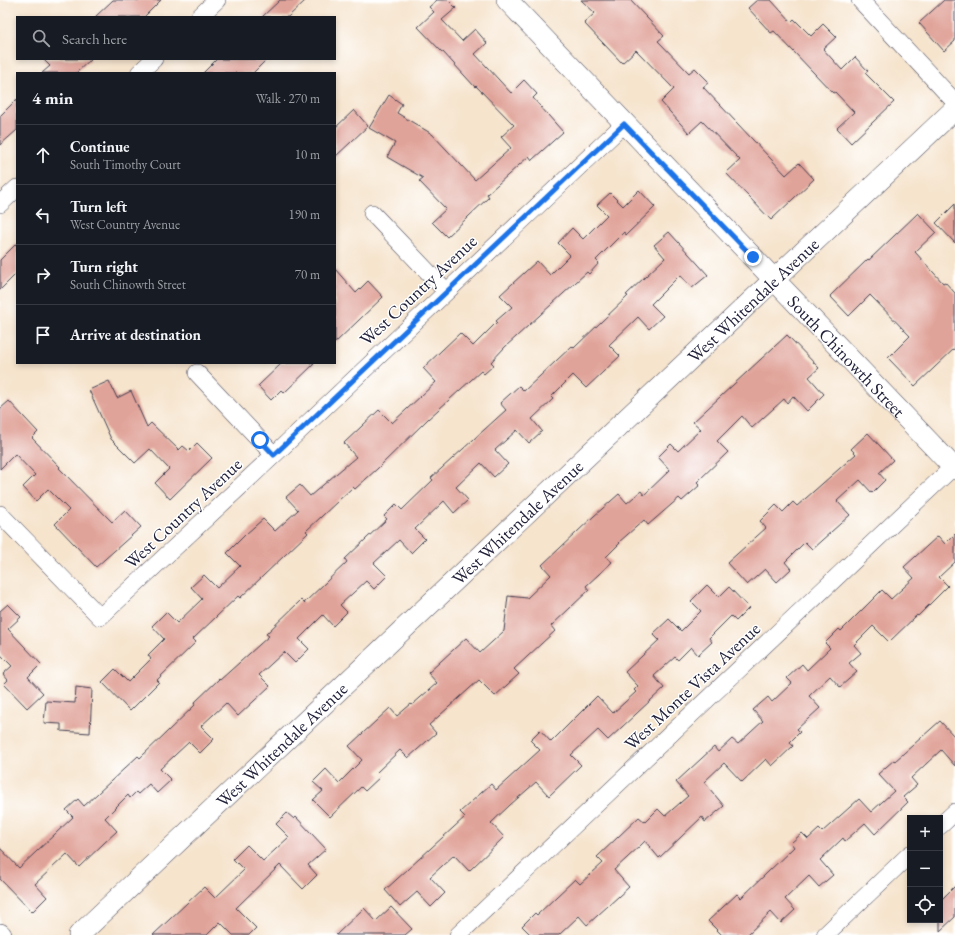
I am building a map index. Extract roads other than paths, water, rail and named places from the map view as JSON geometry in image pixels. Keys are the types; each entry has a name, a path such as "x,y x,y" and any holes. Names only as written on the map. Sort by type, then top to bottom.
{"street":[{"path":"200,16 217,0"},
{"name":"South Chinowth Street","path":"507,0 954,468"},
{"path":"860,0 955,102"},
{"path":"140,72 153,60"},
{"name":"West Whitendale Avenue","path":"79,935 955,109"},
{"name":"West Country Avenue","path":"0,514 100,617 274,455 624,124"},
{"path":"0,204 16,189"},
{"path":"372,213 446,291"},
{"path":"197,373 274,455"},
{"name":"West Monte Vista Avenue","path":"458,935 954,468"},
{"path":"943,823 955,812"},
{"path":"825,935 907,857"}]}
